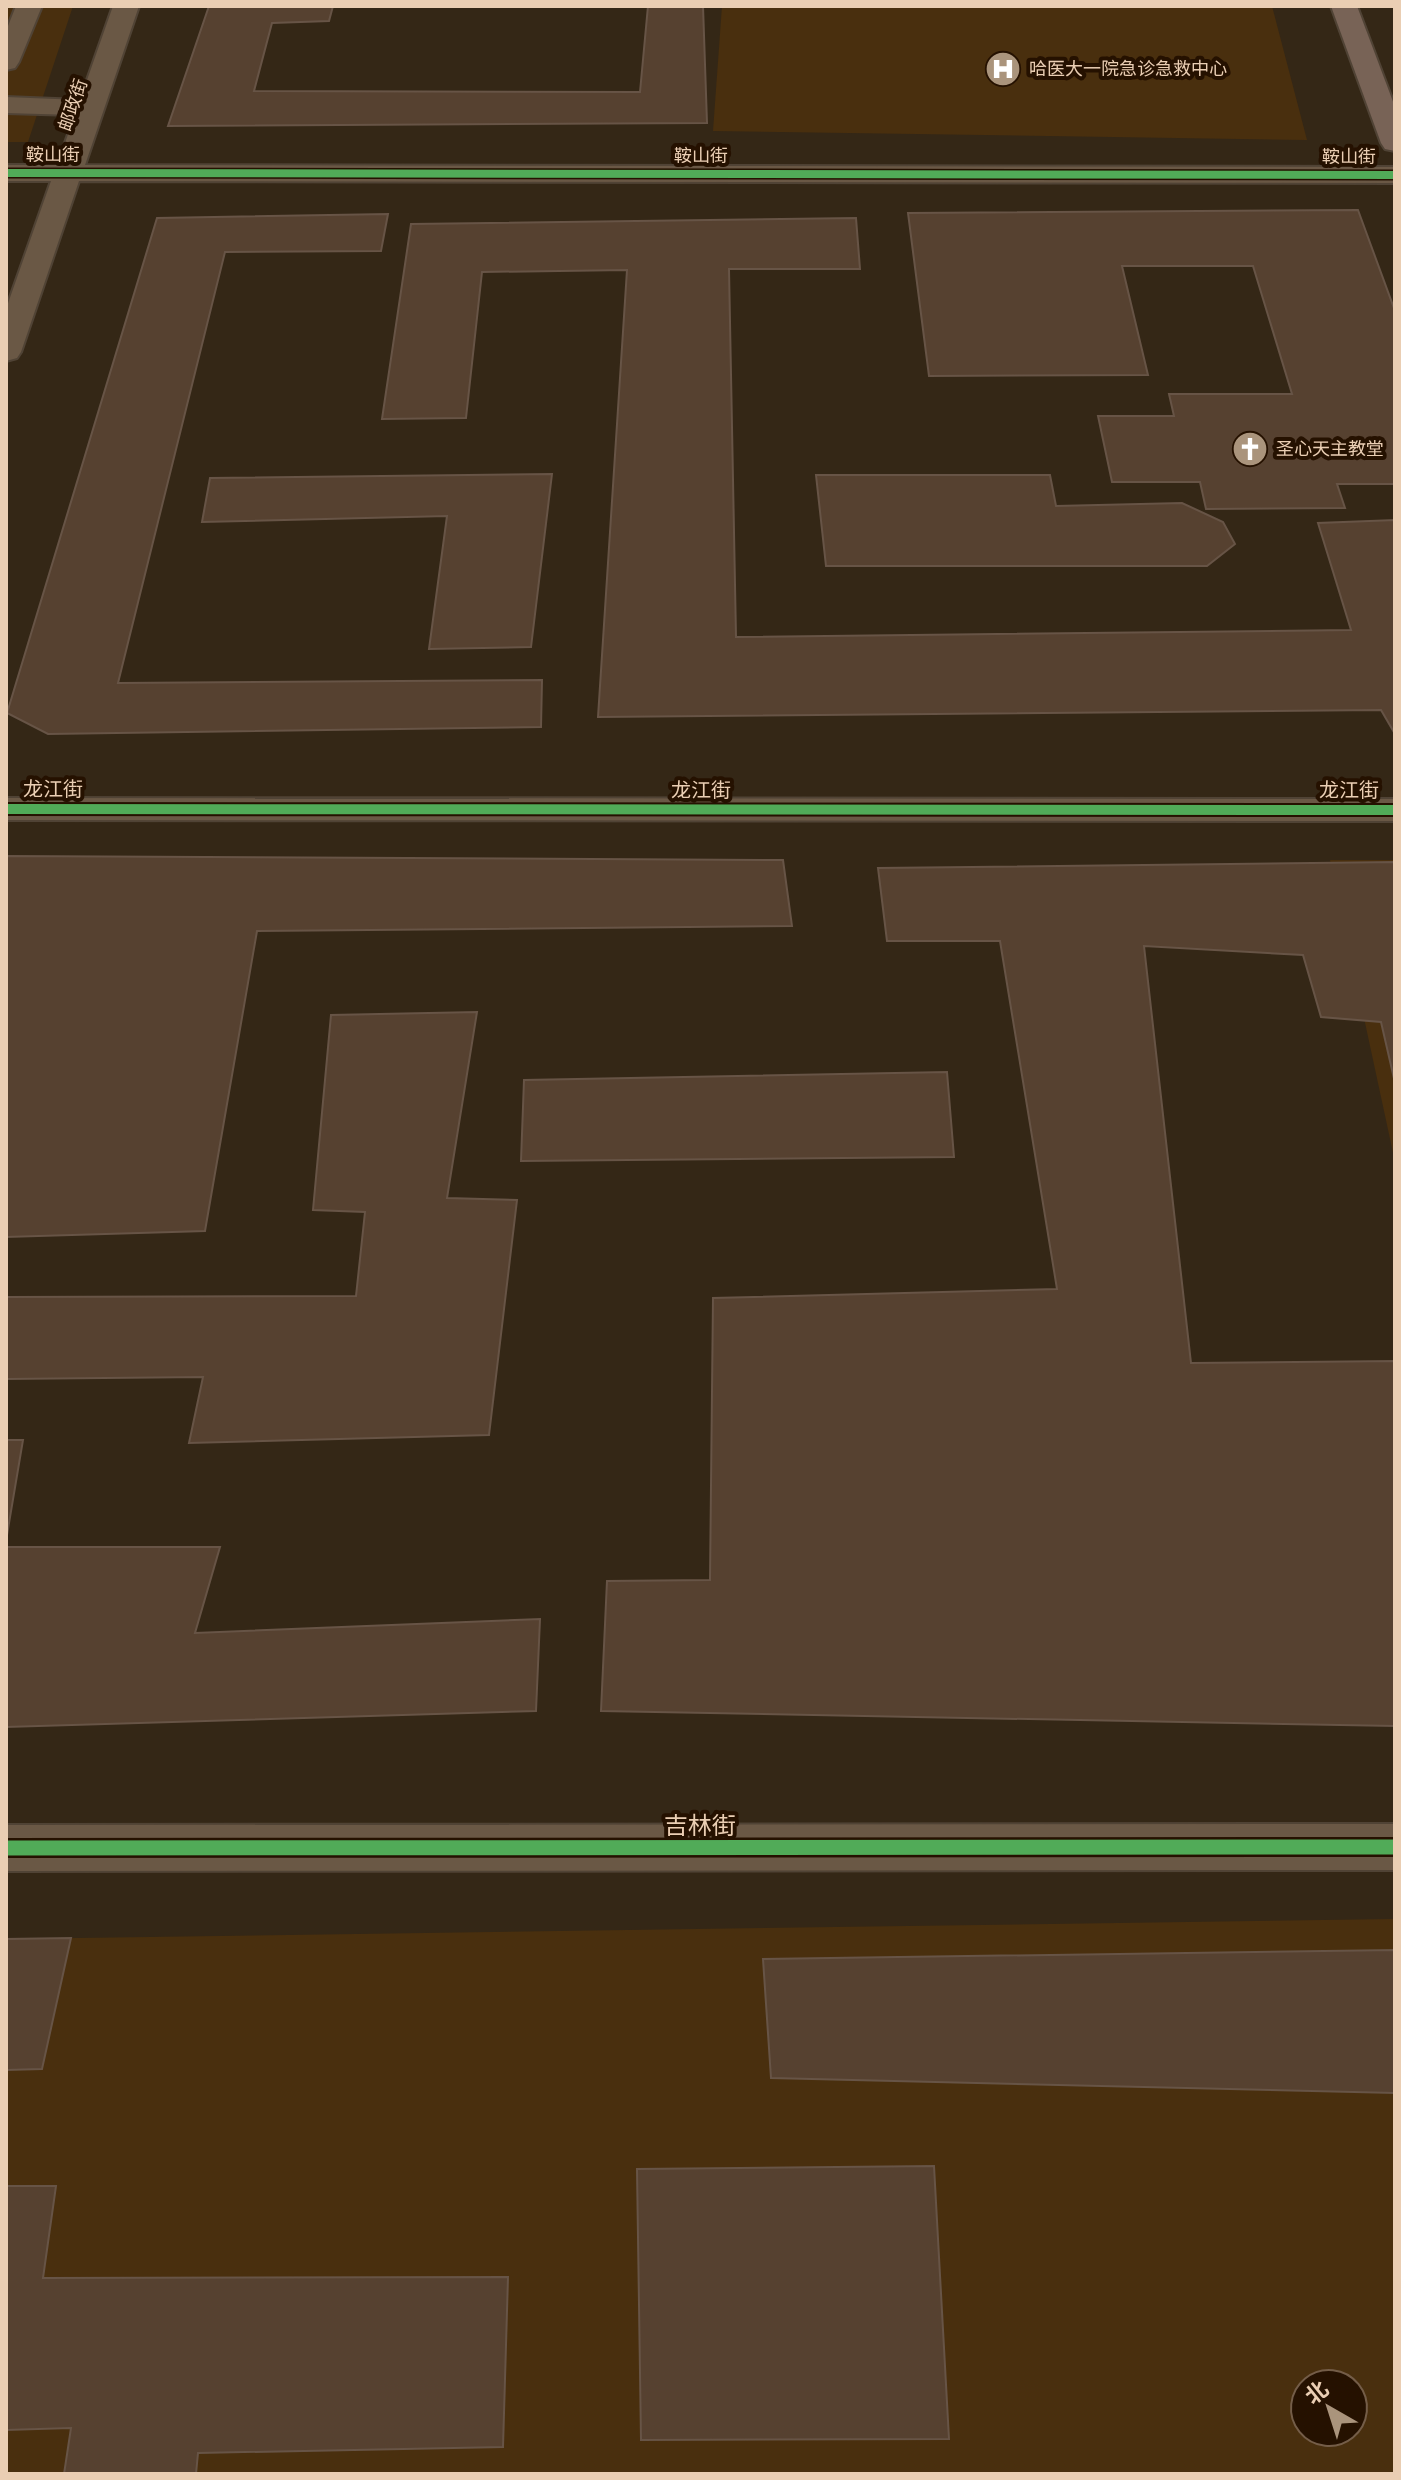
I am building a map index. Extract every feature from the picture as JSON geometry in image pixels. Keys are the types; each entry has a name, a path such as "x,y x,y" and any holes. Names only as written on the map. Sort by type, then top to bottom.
{"main road":[{"path":"1344,6 1395,143"}],"street":[{"path":"6,62 29,6"},
{"name":"邮政街","path":"6,352 126,6"},
{"path":"6,105 91,108"},
{"name":"鞍山街","path":"6,173 1395,175"},
{"name":"龙江街","path":"6,809 1395,810"},
{"name":"吉林街","path":"6,1848 1395,1847"}],"shaded area":[{"path":"6,6 73,6 28,142 6,142"},
{"name":"哈医大一院急诊急救中心","path":"722,6 1272,6 1307,140 713,131"},
{"path":"1330,860 1395,860 1395,1162"},
{"path":"1395,1919 1395,2474 6,2474 6,1939"}],"building":[{"path":"209,6 333,6 329,21 272,23 254,91 640,92 648,6 703,6 707,123 168,126"},
{"path":"1358,210 1395,311 1395,484 1337,484 1345,508 1206,509 1200,482 1112,482 1098,416 1174,416 1169,394 1292,394 1253,266 1122,266 1148,375 929,376 908,213"},
{"path":"388,214 381,251 225,252 118,683 542,680 541,727 48,734 7,713 157,218"},
{"path":"856,218 860,269 729,269 736,637 1351,630 1318,523 1395,520 1395,734 1381,710 598,717 627,270 482,272 466,418 382,419 411,224"},
{"path":"552,474 531,647 429,649 447,516 202,522 210,478"},
{"path":"816,475 1050,475 1056,506 1182,503 1223,522 1235,544 1207,566 826,566"},
{"path":"6,856 783,860 792,926 257,931 205,1231 6,1237"},
{"path":"1395,862 1395,1083 1381,1022 1321,1017 1303,955 1144,946 1191,1363 1395,1361 1395,1726 601,1711 607,1581 710,1580 713,1298 1057,1289 1000,941 887,941 878,868"},
{"path":"477,1012 447,1198 517,1200 489,1435 189,1443 203,1377 6,1379 6,1297 356,1296 365,1212 313,1210 331,1015"},
{"path":"947,1072 954,1157 521,1161 524,1080"},
{"path":"6,1440 23,1440 6,1541"},
{"path":"6,1547 220,1547 195,1633 540,1619 536,1711 6,1727"},
{"path":"71,1938 42,2069 6,2070 6,1939"},
{"path":"1395,1950 1395,2093 771,2078 763,1959"},
{"path":"934,2166 949,2439 641,2440 637,2169"},
{"path":"6,2186 56,2186 43,2278 508,2277 503,2447 198,2453 196,2474 64,2474 71,2428 6,2430"}],"cycle path":[{"path":"6,173 1395,175"},
{"path":"6,809 1395,810"},
{"path":"6,1848 1395,1847"}],"place":[{"name":"哈医大一院急诊急救中心","path":"1003,69"},
{"name":"圣心天主教堂","path":"1250,449"}]}
